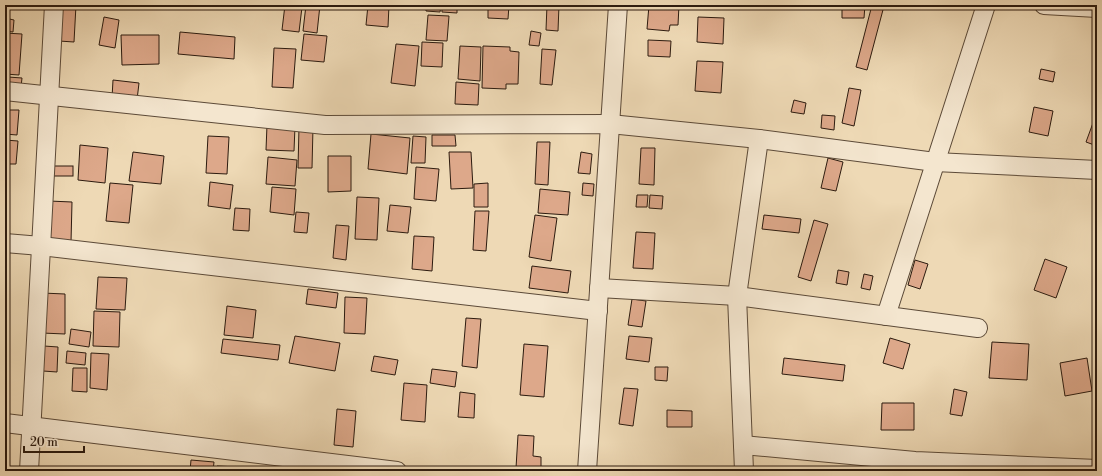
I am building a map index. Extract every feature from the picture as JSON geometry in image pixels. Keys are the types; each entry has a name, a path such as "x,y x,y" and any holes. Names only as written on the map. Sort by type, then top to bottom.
{"street":[{"path":"29,471 54,5"},
{"path":"587,471 618,5"},
{"path":"886,316 986,5"},
{"path":"1044,5 1097,8"},
{"path":"5,91 325,125 610,124 759,139 935,162 1097,170"},
{"path":"744,471 737,296 759,139"},
{"path":"5,243 598,311"},
{"path":"599,288 737,296 978,328"},
{"path":"5,424 397,471"},
{"path":"743,445 915,466 1097,470"}],"building":[{"path":"61,5 76,5 74,42 59,41"},
{"path":"285,5 302,7 299,32 282,30"},
{"path":"306,5 320,5 317,33 303,31"},
{"path":"368,5 389,5 388,27 366,25"},
{"path":"426,5 441,5 440,12 426,11"},
{"path":"442,5 457,5 457,13 442,12"},
{"path":"488,5 509,5 508,19 488,18"},
{"path":"547,5 559,5 558,31 546,30"},
{"path":"649,5 679,5 678,25 670,25 669,31 647,29"},
{"path":"842,5 865,5 864,18 842,18"},
{"path":"872,5 884,6 867,70 856,67"},
{"path":"428,15 449,16 447,41 426,40"},
{"path":"104,17 119,20 115,48 99,45"},
{"path":"698,17 724,18 723,44 697,42"},
{"path":"5,18 14,20 13,32 5,31"},
{"path":"531,31 541,33 539,46 529,45"},
{"path":"180,32 235,37 234,59 178,54"},
{"path":"5,33 22,34 19,75 5,74"},
{"path":"304,34 327,36 324,62 301,60"},
{"path":"121,35 159,35 159,64 122,65"},
{"path":"648,40 671,41 670,57 648,56"},
{"path":"422,42 443,43 442,67 421,66"},
{"path":"396,44 419,46 415,86 391,83"},
{"path":"460,46 481,47 480,81 458,79"},
{"path":"483,46 510,47 510,51 519,52 518,84 506,84 506,89 482,88"},
{"path":"274,48 296,49 293,88 272,87"},
{"path":"542,49 556,50 552,85 540,84"},
{"path":"697,61 723,62 721,93 695,91"},
{"path":"1041,69 1055,72 1053,82 1039,79"},
{"path":"8,77 22,78 21,87 7,85"},
{"path":"113,80 139,83 137,100 112,98"},
{"path":"456,82 479,84 478,105 455,104"},
{"path":"849,88 861,90 854,126 842,123"},
{"path":"794,100 806,103 804,114 791,112"},
{"path":"1034,107 1053,111 1048,136 1029,132"},
{"path":"6,110 19,110 17,135 5,134"},
{"path":"1097,112 1097,146 1086,142"},
{"path":"822,115 835,116 834,130 821,128"},
{"path":"267,125 295,126 294,151 266,150"},
{"path":"299,127 313,127 312,168 298,168"},
{"path":"371,134 410,138 407,174 368,169"},
{"path":"432,135 455,135 456,146 432,146"},
{"path":"208,136 229,137 227,174 206,173"},
{"path":"413,136 426,137 425,163 411,163"},
{"path":"5,140 18,141 16,164 5,164"},
{"path":"537,142 550,142 548,185 535,184"},
{"path":"80,145 108,148 105,183 78,180"},
{"path":"641,148 655,148 654,185 639,184"},
{"path":"133,152 164,156 161,184 129,181"},
{"path":"449,152 471,152 473,188 451,189"},
{"path":"581,152 592,154 590,174 578,173"},
{"path":"328,156 351,156 351,191 328,192"},
{"path":"268,157 297,160 295,186 266,184"},
{"path":"828,158 843,162 836,191 821,188"},
{"path":"50,166 73,166 73,176 50,176"},
{"path":"416,167 439,169 436,201 414,199"},
{"path":"210,182 233,185 230,209 208,206"},
{"path":"110,183 133,185 129,223 106,221"},
{"path":"488,183 488,207 474,207 474,184"},
{"path":"583,183 594,184 593,196 582,195"},
{"path":"272,187 296,189 294,215 270,212"},
{"path":"540,189 570,192 568,215 538,213"},
{"path":"637,195 648,195 647,207 636,207"},
{"path":"650,195 663,196 662,209 649,208"},
{"path":"357,197 379,198 377,240 355,239"},
{"path":"49,201 72,202 71,242 48,242"},
{"path":"390,205 411,207 408,233 387,231"},
{"path":"235,208 250,209 249,231 233,230"},
{"path":"475,211 489,211 486,251 473,250"},
{"path":"296,212 309,213 307,233 294,232"},
{"path":"535,215 557,218 551,261 529,257"},
{"path":"764,215 801,219 799,233 762,229"},
{"path":"814,220 828,224 811,281 798,277"},
{"path":"336,225 349,226 346,260 333,258"},
{"path":"636,232 655,233 653,269 633,268"},
{"path":"414,236 434,237 432,271 412,269"},
{"path":"1045,259 1067,267 1056,298 1034,290"},
{"path":"915,260 928,264 920,289 908,285"},
{"path":"532,266 571,271 568,293 529,288"},
{"path":"838,270 849,272 847,285 836,283"},
{"path":"864,274 873,276 870,290 861,288"},
{"path":"98,277 127,278 125,310 96,309"},
{"path":"308,289 338,293 336,308 306,304"},
{"path":"42,293 65,294 65,334 42,333"},
{"path":"345,297 367,298 365,334 344,333"},
{"path":"632,299 646,301 642,327 628,325"},
{"path":"227,306 256,310 253,338 224,335"},
{"path":"94,311 120,312 119,347 93,346"},
{"path":"466,318 481,319 477,368 462,366"},
{"path":"71,329 91,332 89,347 69,344"},
{"path":"295,336 340,343 335,371 289,363"},
{"path":"629,336 652,338 649,362 626,359"},
{"path":"890,338 910,344 903,369 883,363"},
{"path":"223,339 280,345 278,360 221,353"},
{"path":"992,342 1029,344 1027,380 989,378"},
{"path":"524,344 548,346 544,397 520,395"},
{"path":"44,346 58,347 57,372 43,371"},
{"path":"67,351 86,353 85,365 66,363"},
{"path":"91,353 109,354 107,390 90,388"},
{"path":"374,356 398,360 395,375 371,371"},
{"path":"784,358 845,365 843,381 782,374"},
{"path":"1087,358 1092,391 1065,396 1060,363"},
{"path":"655,367 668,367 667,381 655,380"},
{"path":"73,368 87,368 87,392 72,391"},
{"path":"432,369 457,372 455,387 430,383"},
{"path":"404,383 427,385 425,422 401,420"},
{"path":"624,388 638,389 633,426 619,424"},
{"path":"954,389 967,392 962,416 950,414"},
{"path":"460,392 475,394 474,418 458,417"},
{"path":"882,403 914,403 914,430 881,430"},
{"path":"337,409 356,411 353,447 334,445"},
{"path":"667,410 692,411 692,427 667,427"},
{"path":"518,435 534,436 533,456 541,457 541,469 516,468"},
{"path":"191,460 214,462 213,471 190,471"},
{"path":"217,466 238,467 238,471 216,471"}]}
